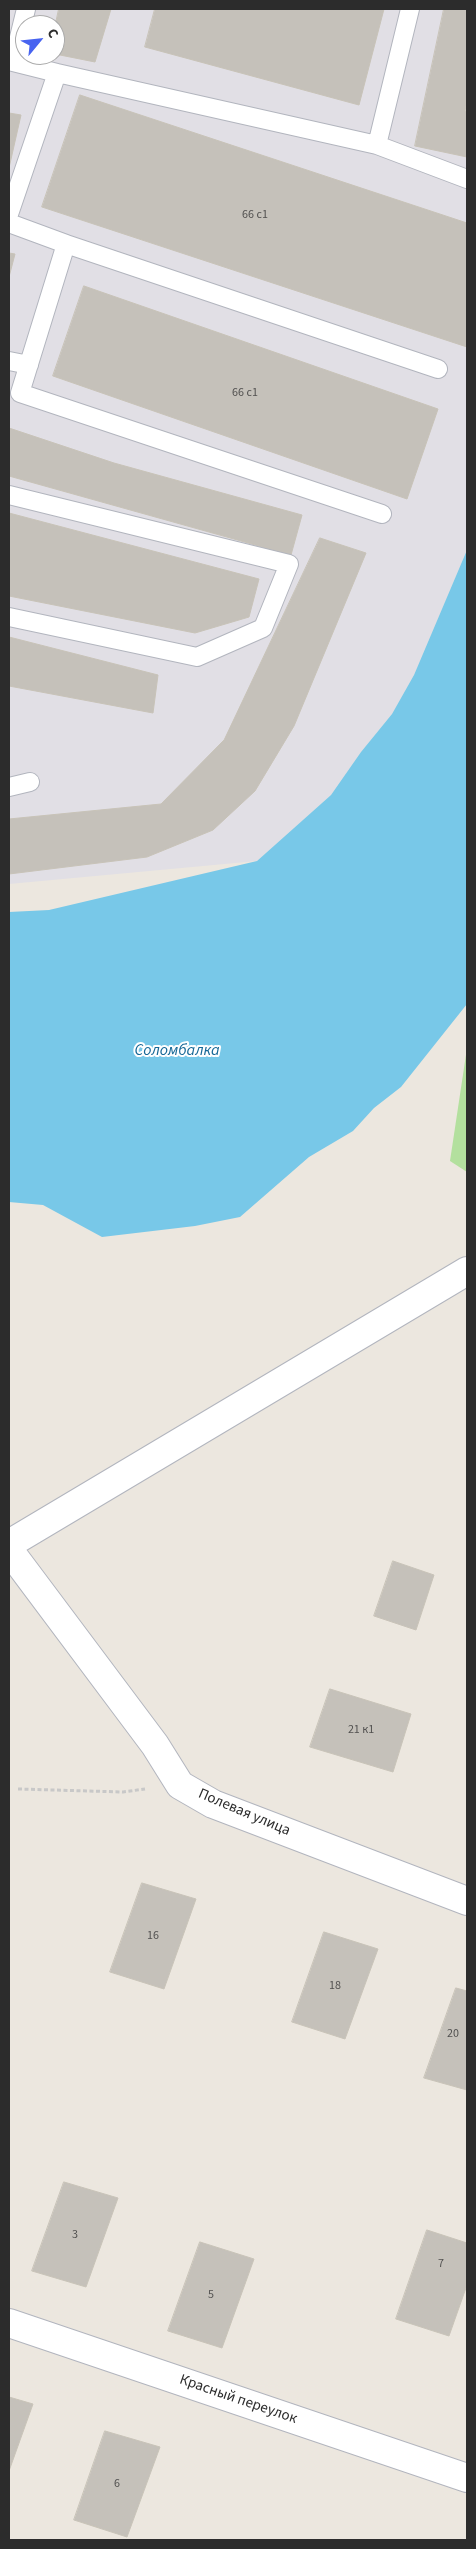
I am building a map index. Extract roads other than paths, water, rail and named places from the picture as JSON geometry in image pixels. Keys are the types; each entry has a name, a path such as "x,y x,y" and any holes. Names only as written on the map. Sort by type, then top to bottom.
{"street":[{"path":"9,1544 467,1271"},
{"name":"Полевая улица","path":"9,1550 155,1744 180,1784 212,1804 467,1901"},
{"name":"Красный переулок","path":"9,2322 467,2478"}],"lane":[{"path":"26,9 11,62 378,145 467,179"},
{"path":"378,145 410,9"},
{"path":"9,214 57,73"},
{"path":"9,223 66,244 438,369"},
{"path":"66,244 20,394 382,514"},
{"path":"9,361 29,365"},
{"path":"9,495 289,564 263,628 197,657 9,617"},
{"path":"9,786 30,782"}],"water":[{"name":"Соломбалка","path":"467,550 467,1004 401,1087 374,1108 353,1131 309,1157 240,1217 195,1226 102,1237 43,1205 9,1202 9,912 49,910 257,861 331,795 361,752 392,714 414,675"}]}
